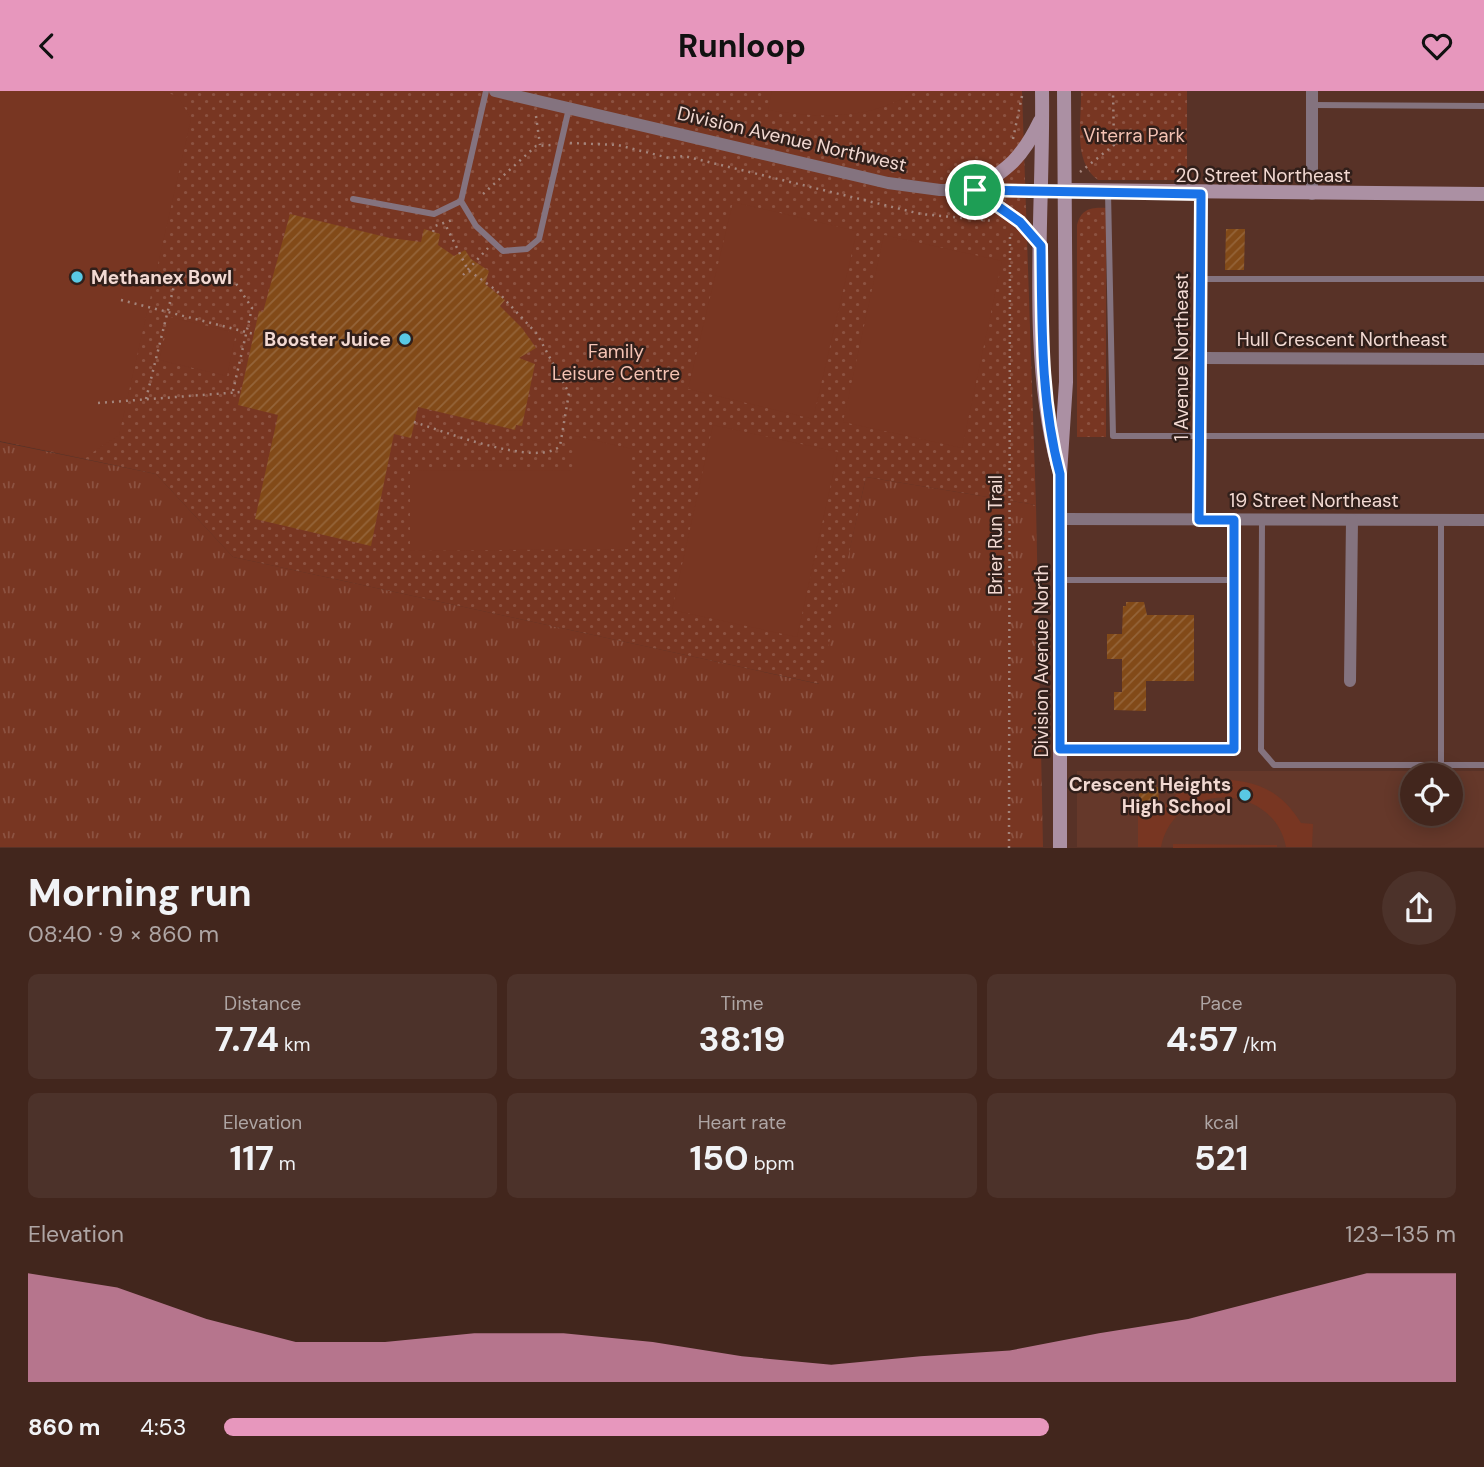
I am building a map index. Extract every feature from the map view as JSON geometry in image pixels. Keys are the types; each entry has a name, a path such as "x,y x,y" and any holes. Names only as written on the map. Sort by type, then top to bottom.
{"main road":[{"name":"Division Avenue North","path":"1042,91 1044,374 1051,439 1060,474"},
{"name":"Division Avenue North","path":"1060,848 1060,474 1066,382 1064,91"},
{"path":"1041,246 1020,222 975,190 1018,160 1042,117"},
{"name":"20 Street Northeast","path":"1065,190 1201,194 1484,194"}],"street":[{"name":"Division Avenue Northwest","path":"495,91 888,183 940,190 1043,190"},
{"path":"1311,194 1312,91"},
{"name":"20 Street Northeast","path":"1043,190 1065,190"},
{"name":"1 Avenue Northeast","path":"1199,520 1201,194"},
{"name":"Hull Crescent Northeast","path":"1201,358 1484,359"},
{"name":"19 Street Northeast","path":"1060,519 1484,520"},
{"path":"1350,681 1352,520"}],"lane":[{"path":"486,91 461,201 476,226 503,251 527,249 539,239 569,108"},
{"path":"1312,105 1484,106"},
{"path":"1108,192 1113,436 1484,436"},
{"path":"353,199 434,214 461,201"},
{"path":"1201,279 1484,279"},
{"path":"1060,749 1234,749 1234,520"},
{"path":"1262,520 1261,750 1266,759 1274,765 1400,765"},
{"path":"1441,520 1441,763"},
{"path":"1060,580 1234,580"},
{"path":"1463,765 1484,765"}],"path":[{"path":"1011,145 1023,91"},
{"path":"1080,172 1114,145 1113,91"},
{"path":"536,116 540,145"},
{"path":"570,142 618,145 669,158 684,156 869,199 921,214 1000,222"},
{"path":"483,194 540,145 552,145"},
{"path":"433,232 435,226 455,219"},
{"path":"414,422 508,450 535,453 551,451 560,446 569,404 569,393 553,368 543,342 508,301 467,270 445,223"},
{"path":"1006,224 1012,230 1017,227"},
{"name":"Brier Run Trail","path":"1009,848 1012,230"},
{"path":"463,275 492,243"},
{"path":"146,399 176,278 191,272"},
{"path":"233,391 251,308 235,282"},
{"path":"121,300 254,334"},
{"path":"97,403 241,392"}],"shaded area":[{"name":"Crescent Heights High School","path":"1077,771 1400,771 1400,826 1463,826 1463,771 1484,771 1484,847 1077,847"}],"green space":[{"name":"Family Leisure Centre","path":"0,91 1022,91 1036,505 866,477 820,684 233,557 156,474 0,441"},
{"name":"Methanex Bowl","path":"0,91 160,91 178,96 191,119 119,435 84,458 0,441"},
{"path":"772,91 915,91 898,101 862,112 806,115 768,110"},
{"name":"Viterra Park","path":"1081,91 1187,91 1187,180 1098,180 1090,172 1081,151"},
{"path":"733,202 857,231 813,419 688,389"},
{"path":"1106,208 1106,437 1077,437 1077,225 1081,215 1087,210"},
{"path":"884,235 1002,261 962,448 843,422"},
{"path":"170,317 236,333 227,376 159,360"},
{"path":"713,425 838,452 797,637 672,610"},
{"path":"575,436 632,449 632,549 410,551 410,470 575,471"},
{"path":"0,442 156,474 233,557 819,684 866,477 1036,505 1043,847 0,847"},
{"path":"1209,779 1251,783 1273,793 1292,810 1301,823 1313,824 1312,847 1286,847 1277,825 1263,810 1244,801 1224,797 1203,801 1184,810 1170,825 1161,847 1138,847 1138,811 1158,811 1181,790"},
{"path":"1173,844 1277,845 1277,847 1173,848"}],"building":[{"path":"290,214 390,238 421,242 424,229 440,234 438,245 454,256 465,250 471,259 489,271 485,284 505,300 500,306 522,328 536,348 519,358 535,364 522,426 516,425 515,430 418,407 411,438 394,434 371,546 255,519 278,415 238,405 259,311 263,312"},
{"path":"1226,229 1245,229 1244,270 1225,270"},
{"path":"1126,602 1144,602 1147,615 1194,615 1194,681 1146,681 1146,711 1114,710 1114,692 1122,692 1122,659 1107,659 1107,634 1122,634 1123,606 1126,606"},
{"path":"1139,787 1158,787 1159,804 1139,805"}],"place":[{"name":"Methanex Bowl","path":"77,277"},
{"name":"Booster Juice","path":"405,339"},
{"name":"Crescent Heights High School","path":"1245,795"}],"route":[{"path":"975,190 1201,194 1199,520 1234,520 1234,749 1060,749 1060,474 1051,439 1044,374 1041,246 1020,222 975,190"}]}
